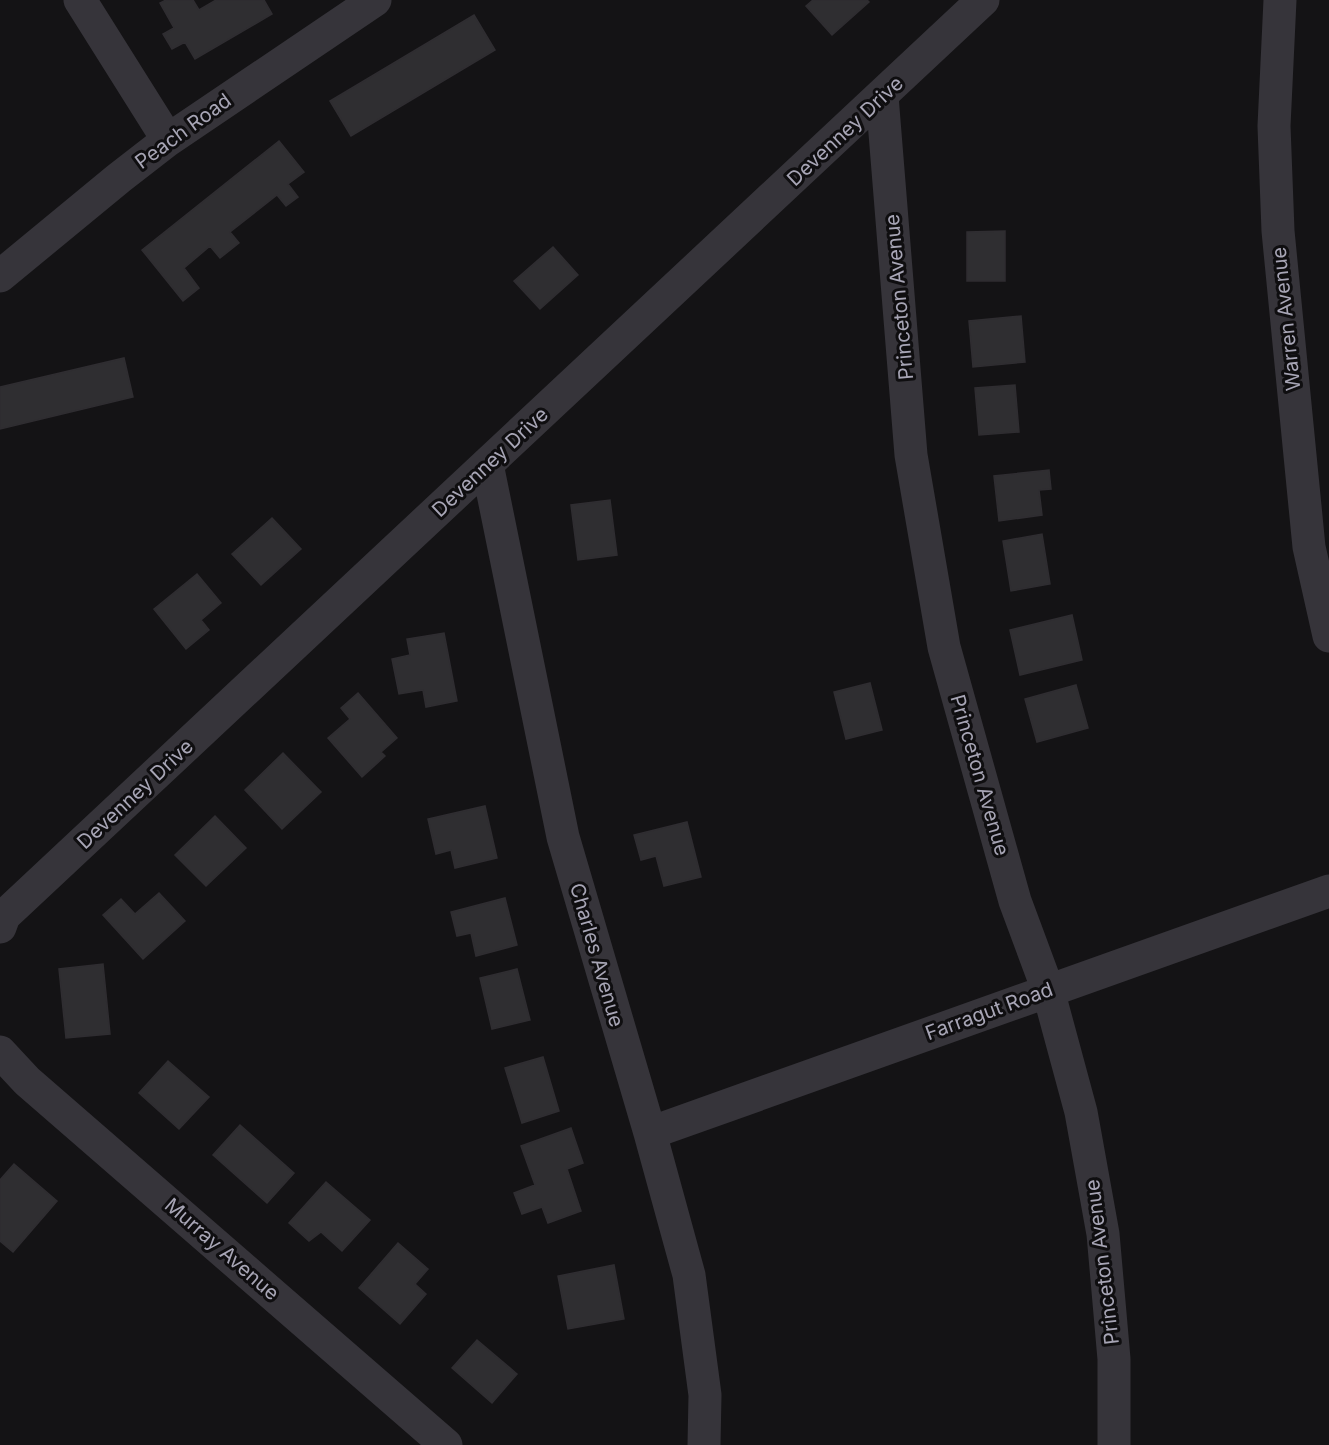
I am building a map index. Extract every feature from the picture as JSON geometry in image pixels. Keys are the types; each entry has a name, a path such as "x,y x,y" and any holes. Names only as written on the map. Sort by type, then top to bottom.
{"street":[{"path":"80,0 168,140"},
{"name":"Peach Road","path":"0,276 168,140 375,0"},
{"name":"Devenney Drive","path":"0,927 4,916 983,0"},
{"name":"Warren Avenue","path":"1280,0 1274,126 1278,231 1309,547 1329,636"},
{"name":"Princeton Avenue","path":"882,96 911,455 944,646 1015,901 1048,990 1081,1112 1103,1234 1114,1359 1114,1445"},
{"name":"Charles Avenue","path":"487,464 562,837 650,1133 689,1275 705,1395 704,1445"},
{"name":"Farragut Road","path":"650,1133 1329,891"},
{"name":"Murray Avenue","path":"0,1052 27,1081 446,1445"}],"building":[{"path":"166,0 193,0 199,10 216,0 264,0 272,14 195,59 185,42 172,49 163,34 174,28 160,3"},
{"path":"813,0 867,0 869,2 832,35 806,6"},
{"path":"474,15 495,50 351,136 330,101"},
{"path":"279,141 304,172 288,184 298,197 286,206 277,195 230,232 239,243 220,258 210,246 184,268 199,288 183,301 142,250"},
{"path":"1005,231 1005,281 967,281 967,232"},
{"path":"553,247 578,275 540,309 514,281"},
{"path":"1021,316 1025,362 973,367 969,321"},
{"path":"124,358 133,397 0,429 0,387"},
{"path":"1015,385 1019,432 979,435 975,388"},
{"path":"1049,470 1051,489 1039,490 1042,515 999,521 994,476"},
{"path":"610,500 617,555 578,560 571,505"},
{"path":"272,518 301,549 261,585 232,554"},
{"path":"1042,534 1050,584 1011,591 1003,541"},
{"path":"197,574 221,603 201,620 209,630 186,649 154,609"},
{"path":"1072,615 1082,660 1020,675 1010,630"},
{"path":"444,633 457,701 426,707 423,690 399,694 392,659 410,655 407,639"},
{"path":"870,683 882,730 846,739 834,692"},
{"path":"1076,685 1088,728 1037,742 1025,699"},
{"path":"358,693 397,738 381,752 385,756 362,777 328,738 350,719 341,708"},
{"path":"283,753 321,792 282,829 245,790"},
{"path":"485,806 497,858 455,868 451,850 436,854 428,819"},
{"path":"215,816 246,848 206,886 175,855"},
{"path":"687,822 701,877 664,886 656,856 641,860 634,835"},
{"path":"159,893 185,921 143,959 103,915 121,899 135,914"},
{"path":"505,898 517,945 476,956 471,933 457,936 451,912"},
{"path":"103,964 110,1034 66,1038 59,969"},
{"path":"517,969 530,1020 492,1029 480,978"},
{"path":"543,1057 559,1111 522,1123 505,1068"},
{"path":"168,1061 209,1097 179,1129 139,1093"},
{"path":"240,1125 294,1173 267,1203 213,1155"},
{"path":"571,1128 583,1163 567,1169 581,1211 548,1223 542,1207 522,1214 514,1193 535,1185 521,1146"},
{"path":"14,1164 57,1201 13,1252 0,1241 0,1180"},
{"path":"326,1182 370,1220 342,1251 321,1232 309,1241 289,1223"},
{"path":"398,1243 428,1269 415,1284 426,1294 400,1324 359,1288"},
{"path":"614,1265 624,1319 568,1329 558,1276"},
{"path":"477,1340 517,1374 492,1403 452,1368"}]}
